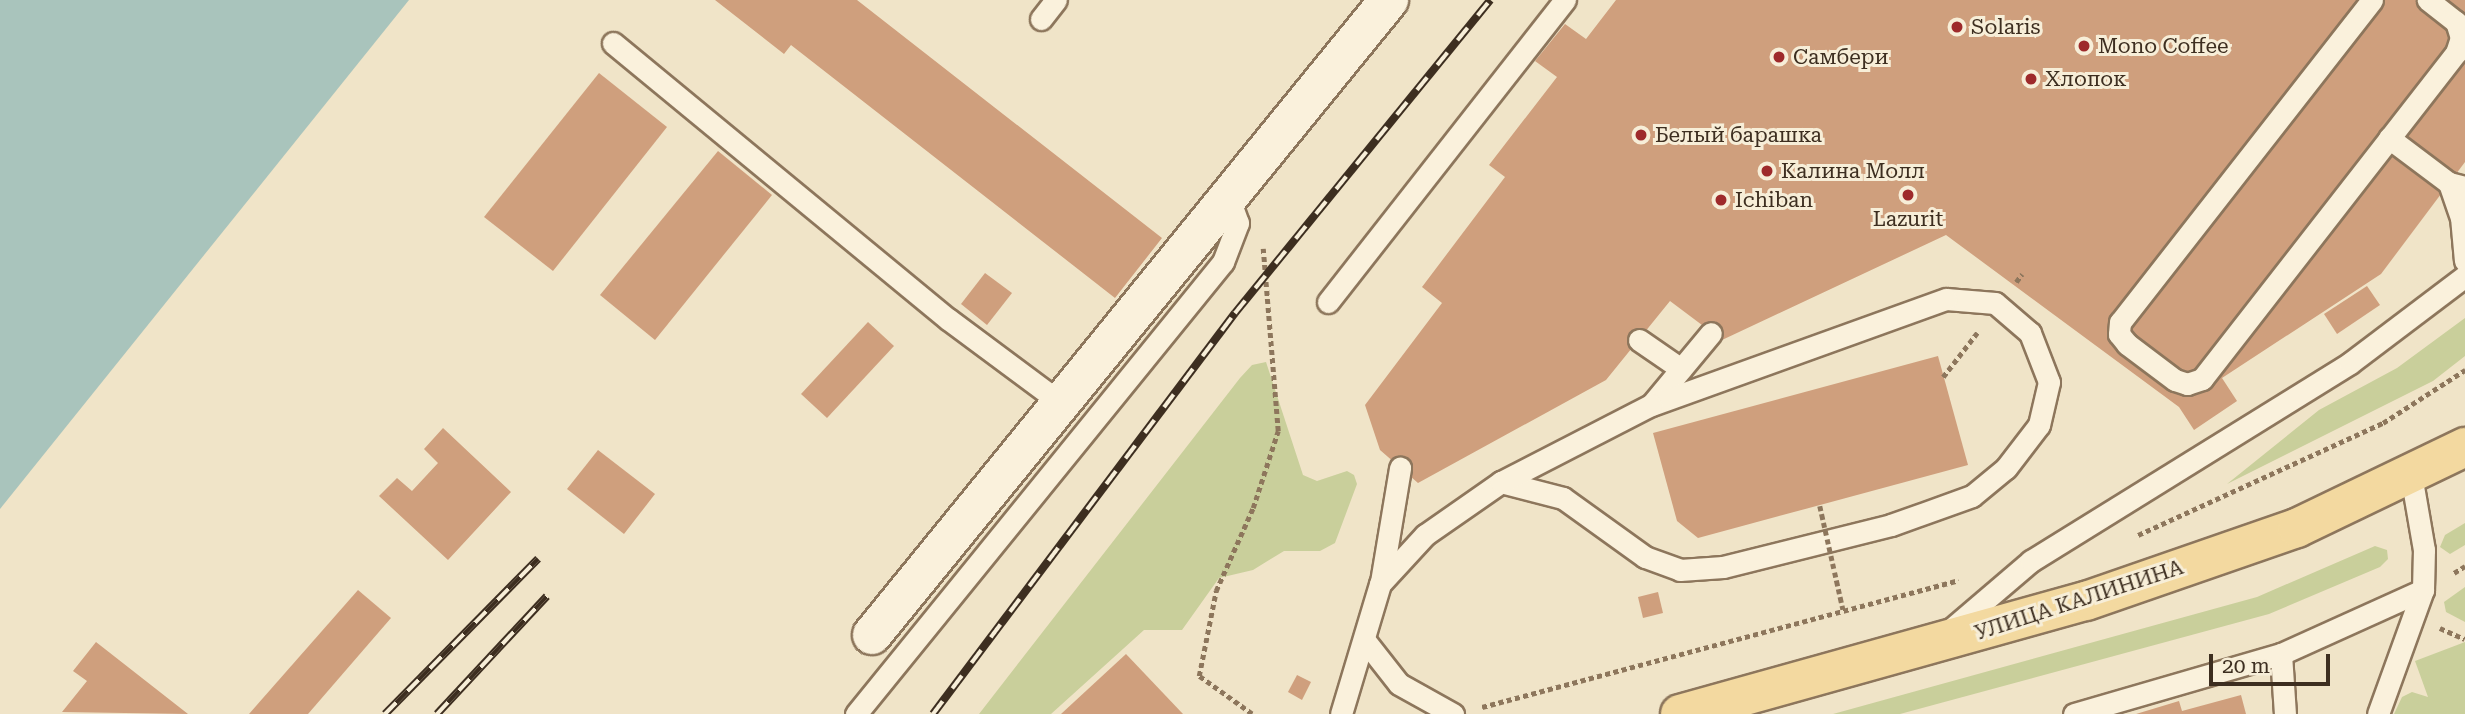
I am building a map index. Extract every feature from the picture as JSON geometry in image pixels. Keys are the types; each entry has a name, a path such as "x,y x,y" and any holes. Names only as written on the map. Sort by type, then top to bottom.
{"main road":[{"name":"УЛИЦА КАЛИНИНА","path":"1680,714 1929,648 2297,528 2465,447"}],"street":[{"path":"872,635 1389,0"}],"lane":[{"path":"1041,19 1056,0"},
{"path":"1328,302 1565,0"},
{"path":"2372,0 2120,322 2119,334 2127,344 2175,380 2187,384 2202,379 2456,53 2461,38 2456,22 2428,0"},
{"path":"613,43 948,319 1061,403"},
{"path":"2389,138 2457,185 2465,261"},
{"path":"856,714 1223,262 1238,223 1228,195"},
{"path":"1929,648 2031,561 2350,363 2465,276"},
{"path":"1380,584 1425,535 1501,482 1651,405 1946,299 1995,303 2030,333 2049,382 2039,425 2006,468 1972,496 1891,525 1723,567 1680,570 1645,557 1563,498 1501,482"},
{"path":"1651,405 1711,332"},
{"path":"1639,340 1681,369"},
{"path":"1341,714 1366,642 1380,584 1400,468"},
{"path":"2378,714 2423,590 2424,550 2411,475"},
{"path":"2074,714 2281,654 2423,590"},
{"path":"1366,642 1399,684 1453,714"},
{"path":"2281,654 2284,714"}],"path":[{"path":"1252,714 1199,676 1216,591 1253,508 1278,431 1280,408 1261,233"},
{"path":"1819,506 1843,609"}],"green space":[{"path":"2465,318 2465,356 2433,381 2227,484 2319,410 2397,368"},
{"path":"1266,362 1303,475 1317,481 1347,471 1354,475 1357,484 1335,543 1320,551 1284,551 1253,570 1219,578 1182,630 1144,630 1051,714 979,714 1240,378 1252,365"},
{"path":"2465,523 2465,545 2450,554 2440,547 2445,535"},
{"path":"2375,546 2387,550 2388,559 2380,567 2269,614 1900,714 1833,714 2257,597"},
{"path":"2465,587 2465,622 2446,612 2444,602"},
{"path":"2465,642 2465,714 2394,714 2402,697 2412,692 2428,697 2415,661"}],"water":[{"path":"0,0 409,0 0,509"}],"building":[{"path":"715,0 857,0 1162,238 1115,298 791,45 784,54"},
{"path":"1616,0 2465,0 2465,162 2381,274 2222,378 2237,401 2194,430 2179,407 1946,235 1722,340 1670,301 1606,380 1418,483 1380,450 1365,405 1442,303 1422,287 1505,177 1489,165 1557,77 1535,61 1565,24 1586,39"},
{"path":"599,73 667,127 553,271 484,217"},
{"path":"718,151 772,195 655,340 600,295"},
{"path":"985,273 1012,293 987,325 961,304"},
{"path":"2367,286 2380,305 2337,334 2324,314"},
{"path":"868,322 894,346 827,418 801,394"},
{"path":"1938,356 1968,465 1698,538 1677,521 1653,433"},
{"path":"443,428 511,492 448,560 379,496 397,478 412,491 438,463 424,449"},
{"path":"598,450 655,494 624,534 567,489"},
{"path":"358,590 391,618 308,714 249,714"},
{"path":"1658,592 1663,613 1643,618 1638,597"},
{"path":"96,642 188,714 62,712 87,681 73,671"},
{"path":"1126,654 1183,714 1061,714"},
{"path":"1297,675 1311,682 1302,700 1288,692"},
{"path":"2241,695 2246,714 2136,714 2179,701 2182,711"}],"railway":[{"path":"933,714 1235,313 1490,0"},
{"path":"385,714 538,559"},
{"path":"437,714 547,596"}],"place":[{"name":"Solaris","path":"1957,27"},
{"name":"Mono Coffee","path":"2084,46"},
{"name":"Самбери","path":"1779,57"},
{"name":"Хлопок","path":"2031,79"},
{"name":"Белый барашка","path":"1641,135"},
{"name":"Калина Молл","path":"1767,171"},
{"name":"Lazurit","path":"1908,195"},
{"name":"Ichiban","path":"1721,200"}]}
